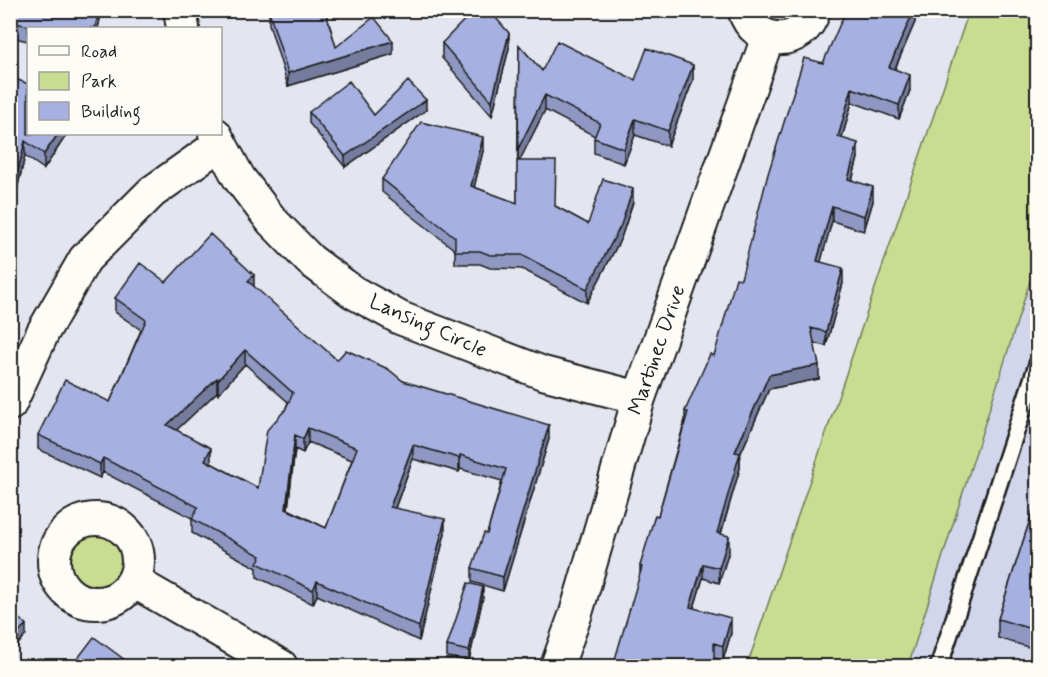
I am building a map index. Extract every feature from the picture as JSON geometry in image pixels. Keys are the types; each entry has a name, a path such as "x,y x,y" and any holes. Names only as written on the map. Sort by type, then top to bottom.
{"street":[{"path":"180,10 183,27"},
{"path":"744,10 755,30 768,37 782,39 795,35 807,26 814,10"},
{"name":"Martinec Drive","path":"557,666 576,614 639,398 768,37"},
{"path":"10,404 44,332 85,259 152,192 217,139"},
{"name":"Lansing Circle","path":"217,139 239,178 272,221 310,260 353,292 400,318 543,373 639,398"},
{"path":"133,581 281,666"}],"lane":[{"path":"939,666 1038,363"}],"shaded area":[{"path":"1037,259 1037,666 908,666"}],"green space":[{"path":"969,11 1037,11 1037,259 908,666 747,666"},
{"path":"88,526 101,529 113,536 120,548 123,561 120,574 113,586 101,593 88,596 75,593 63,586 56,574 53,561 56,548 63,536 75,529"}],"building":[{"path":"10,10 99,10 95,27 34,27 10,22"},
{"path":"325,10 336,47 374,17 393,41 288,73 269,11"},
{"path":"474,10 489,10 509,33 492,101 442,43"},
{"path":"846,10 914,10 889,67 910,75 899,105 852,88 838,137 858,143 848,179 873,187 864,216 832,206 817,261 843,268 826,332 811,328 819,365 769,375 735,452 740,453 717,533 729,536 719,568 703,564 690,607 731,618 723,646 714,643 714,666 613,666 655,515 658,516 688,412 685,411 710,354 714,356 736,278 741,279 768,174 804,58 823,63"},
{"path":"557,41 635,80 647,48 693,65 668,131 635,119 624,149 594,138 600,123 545,95 518,149 519,45 542,71"},
{"path":"10,77 27,84 27,135 57,135 44,154 25,141 10,204"},
{"path":"349,81 374,115 408,81 426,100 345,156 309,112"},
{"path":"421,122 483,137 471,186 517,203 517,161 556,161 555,206 588,224 603,179 633,189 621,225 587,289 522,255 490,255 480,251 455,251 455,237 382,179"},
{"path":"210,234 254,275 248,281 337,360 346,350 388,369 403,381 549,425 503,577 472,568 484,533 487,534 506,469 460,455 459,458 413,445 390,507 445,519 419,627 317,581 313,590 257,563 261,556 192,519 198,507 103,458 100,464 38,435 65,380 110,402 146,320 115,298 140,263 166,282","holes":["245,350 293,393 285,410 267,430 258,488 205,460 211,448 167,425 217,378 218,380","308,428 357,448 326,528 286,509 295,435 303,439"]},
{"path":"1038,495 1038,631 998,619"},
{"path":"468,583 483,587 469,651 447,646"},
{"path":"10,612 26,624 10,643"},
{"path":"94,637 133,666 72,666"}]}
